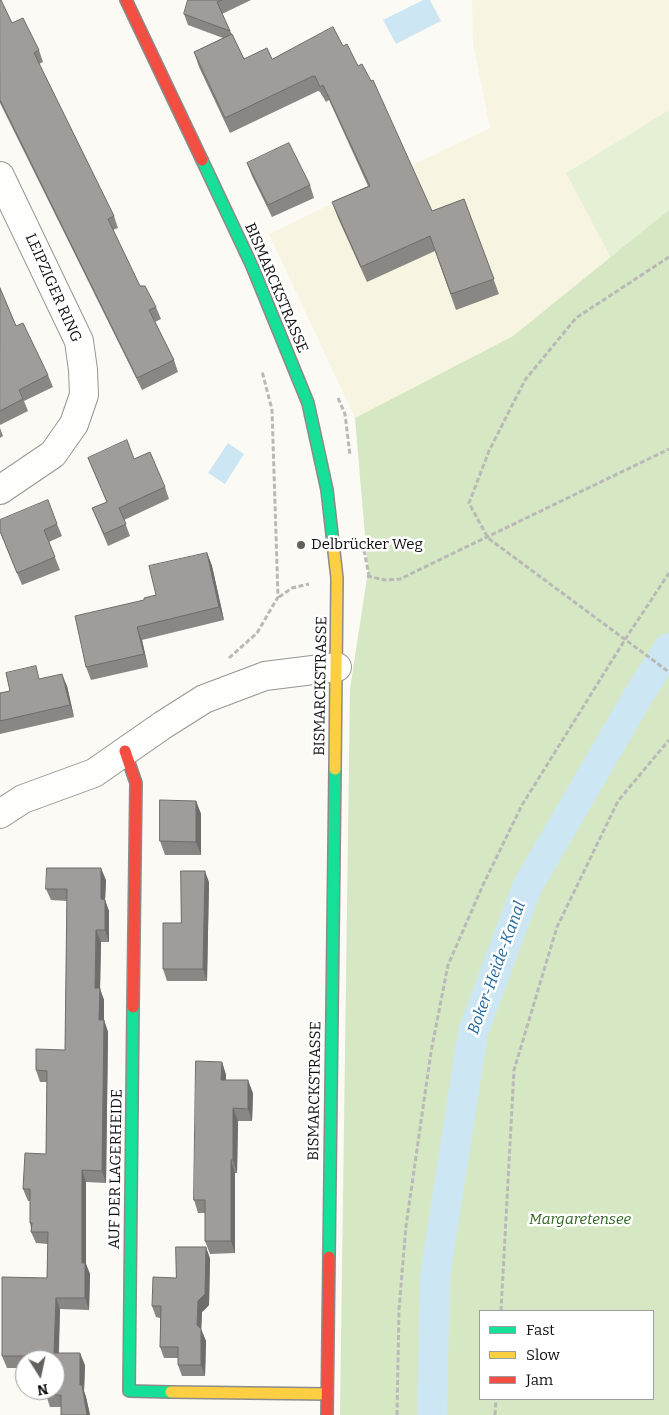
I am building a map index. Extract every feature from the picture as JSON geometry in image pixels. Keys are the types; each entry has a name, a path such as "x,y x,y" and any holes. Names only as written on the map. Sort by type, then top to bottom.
{"main road":[{"name":"BISMARCKSTRASSE","path":"126,0 252,266 308,403 328,490 337,578 337,667 327,1415"},
{"name":"AUF DER LAGERHEIDE","path":"125,751 136,783 128,1391 327,1394"}],"street":[{"name":"LEIPZIGER RING","path":"0,176 79,341 84,395 74,424 53,454 0,490"},
{"path":"0,814 23,799 94,773 204,699 265,676 337,667"}],"path":[{"path":"669,257 576,318 525,380 489,451 469,503 488,538 626,638 669,672"},
{"path":"222,664 257,633 278,597 272,410 261,366"},
{"path":"337,578 365,576 385,580 400,579 669,449"},
{"path":"397,1415 398,1309 406,1226 431,1052 448,965 483,884 522,805 626,638 669,574"},
{"path":"501,1310 514,1070 557,927 618,801 669,740"},
{"path":"495,1415 496,1400"}],"shaded area":[{"path":"472,0 669,0 669,110 566,173 611,258 513,336 355,418 269,234 490,128 473,43"}],"green space":[{"path":"669,110 669,210 611,258 566,173"},
{"name":"Margaretensee","path":"669,210 669,1415 340,1415 350,689 368,571 355,418 513,336"}],"water":[{"path":"423,0 430,0 441,21 396,44 383,20"},
{"path":"228,443 244,454 225,484 208,473"}],"building":[{"path":"0,0 12,23 23,18 39,50 34,53 114,216 108,219 140,286 145,286 156,307 149,310 174,360 137,378 0,100"},
{"path":"188,0 222,0 217,2 230,31 184,14"},
{"path":"333,27 343,46 347,44 358,66 362,64 371,81 373,80 432,211 464,199 494,279 451,294 430,236 361,267 332,202 370,186 323,85 320,87 315,76 313,76 225,118 194,52 232,34 244,59 267,48 272,59"},
{"path":"289,143 310,185 268,205 247,163"},
{"path":"0,288 16,326 23,323 48,375 19,390 23,399 0,411"},
{"path":"127,440 134,459 150,452 165,487 119,508 126,524 104,534 92,508 107,502 88,458"},
{"path":"48,500 57,524 44,530 55,557 17,573 0,531 0,520"},
{"path":"207,553 219,607 137,627 144,654 86,667 75,616 144,600 144,598 156,595 149,566"},
{"path":"36,666 39,679 62,674 70,705 0,721 0,693 10,691 6,673"},
{"path":"160,800 196,801 196,842 160,841"},
{"path":"47,868 101,868 101,899 105,900 105,930 96,930 95,988 100,988 99,1020 104,1020 102,1171 82,1170 82,1263 85,1263 85,1298 56,1298 54,1350 15,1350 15,1356 2,1356 2,1277 47,1278 48,1232 31,1232 30,1189 23,1189 25,1153 46,1154 47,1071 36,1070 36,1049 65,1050 67,889 46,889"},
{"path":"181,871 205,871 203,969 163,969 163,923 181,923"},
{"path":"196,1061 222,1062 221,1080 248,1080 248,1109 233,1108 231,1241 205,1241 205,1200 194,1200"},
{"path":"176,1247 206,1247 205,1294 198,1301 197,1325 201,1329 201,1365 178,1365 178,1347 160,1347 161,1306 152,1306 153,1277 176,1278"},
{"path":"65,1353 80,1353 80,1385 82,1385 87,1415 61,1415 61,1400 65,1400"}],"waterway":[{"name":"Boker-Heide-Kanal","path":"432,1415 435,1276 473,1032 527,887 640,693 669,648"}],"traffic: fast":[{"path":"202,160 252,266 308,403 327,490 333,543"},
{"path":"329,1257 335,769"},
{"path":"133,1007 129,1391 171,1392"}],"traffic: slow":[{"path":"333,543 337,578 335,769"},
{"path":"171,1392 327,1394"}],"traffic: jam":[{"path":"126,0 202,160"},
{"path":"125,751 136,783 133,1007"},
{"path":"327,1415 329,1257"}],"place":[{"name":"Delbrücker Weg","path":"301,545"}]}
